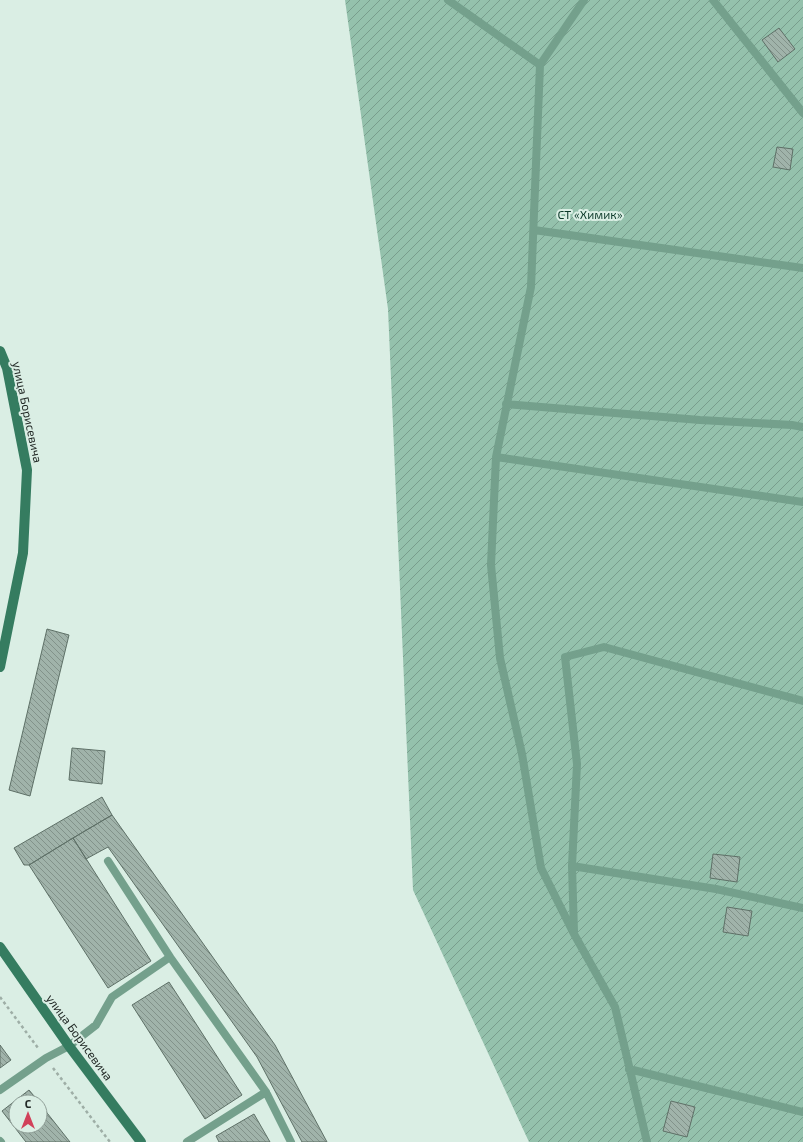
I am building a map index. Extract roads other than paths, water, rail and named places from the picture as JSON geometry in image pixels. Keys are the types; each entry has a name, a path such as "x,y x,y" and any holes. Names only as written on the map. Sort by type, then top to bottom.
{"street":[{"name":"улица Борисевича","path":"0,351 7,368 27,470 24,553 0,668"},
{"name":"улица Борисевича","path":"0,946 69,1046 141,1142"}],"lane":[{"path":"448,0 540,65"},
{"path":"584,0 540,65 531,287 496,457 491,565 500,658 522,754 541,868 574,934 614,1007 647,1142"},
{"path":"714,0 803,114"},
{"path":"534,230 803,268"},
{"path":"506,404 803,427"},
{"path":"496,457 803,502"},
{"path":"574,934 572,866 577,764 565,658 604,647 803,700"},
{"path":"108,861 170,957 266,1092 291,1142"},
{"path":"572,866 716,889 803,908"},
{"path":"0,1090 46,1058 69,1046 96,1025 112,997 170,957"},
{"path":"629,1069 803,1112"},
{"path":"187,1142 266,1092"}],"park label":[{"name":"СТ «Химик»","path":"590,214"}]}
